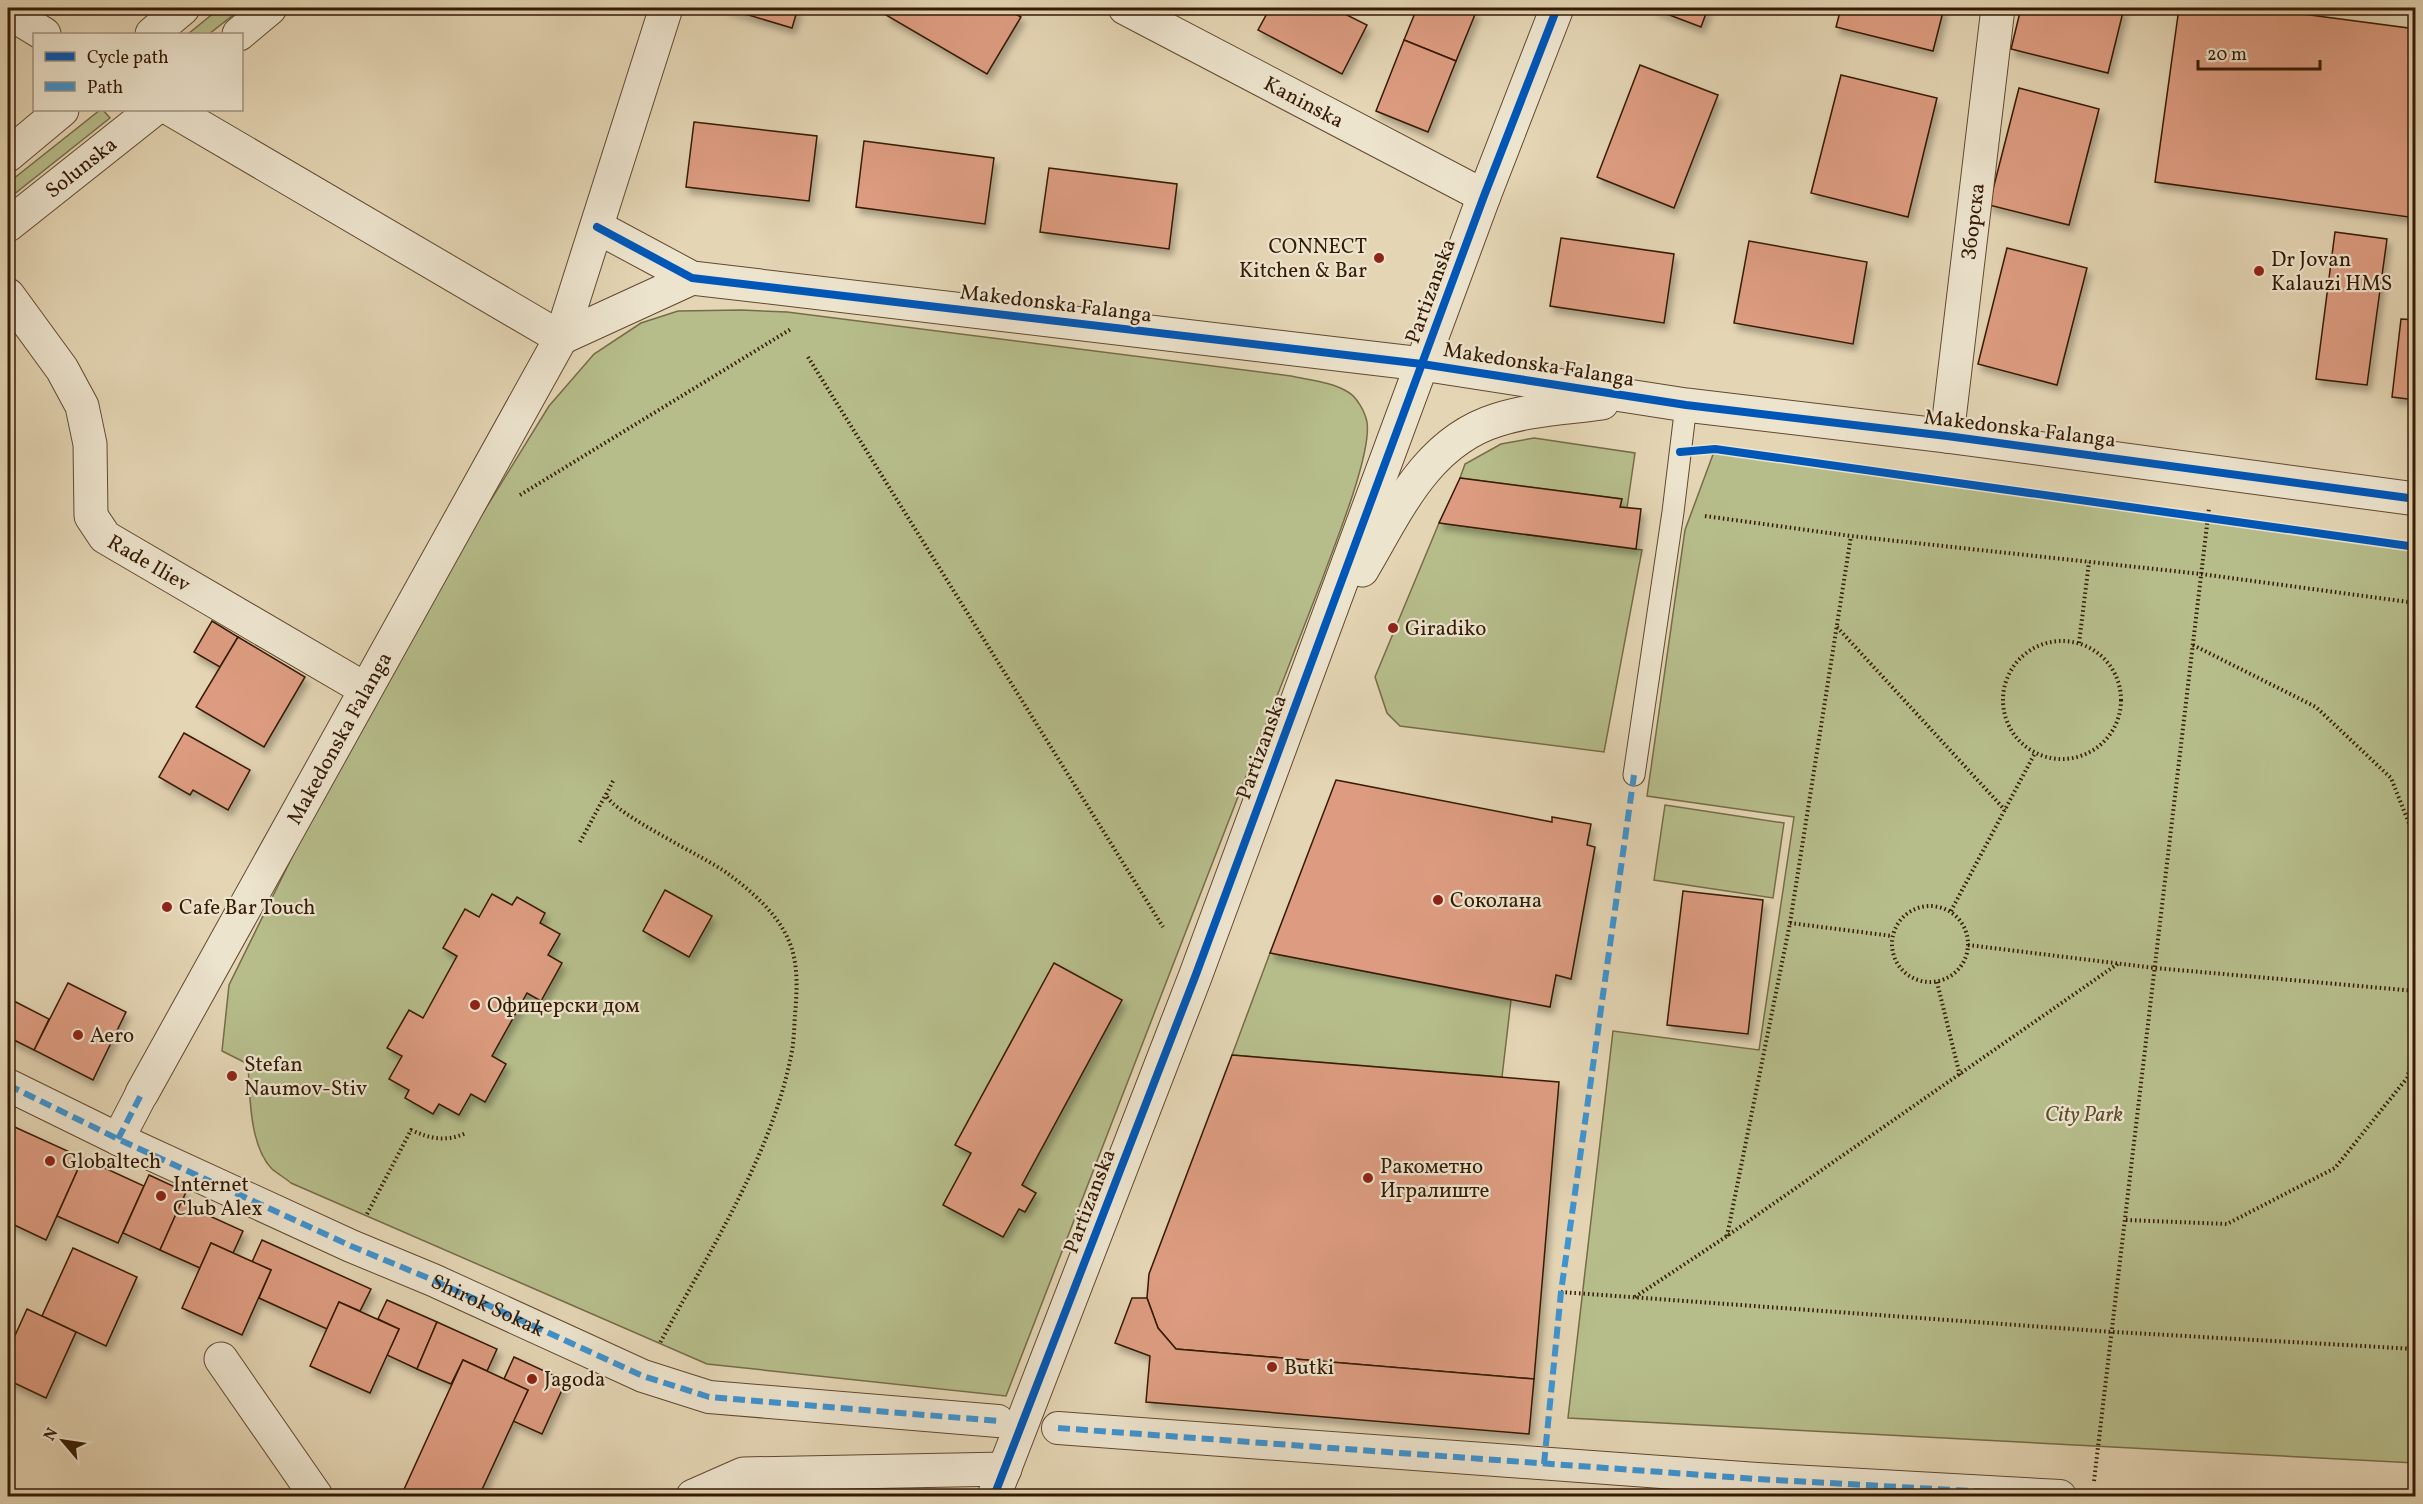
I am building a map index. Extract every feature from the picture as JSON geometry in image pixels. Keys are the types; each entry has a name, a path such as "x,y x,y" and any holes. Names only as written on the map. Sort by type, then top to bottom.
{"street":[{"path":"153,33 183,8"},
{"path":"240,33 270,8"},
{"path":"597,227 666,8"},
{"name":"Kaninska","path":"1125,8 1484,196"},
{"name":"Partizanska","path":"1000,1483 1195,977 1484,196 1557,8"},
{"name":"Зборска","path":"1947,436 1998,8"},
{"path":"8,12 42,33"},
{"path":"8,155 61,111"},
{"name":"Solunska","path":"8,225 152,111"},
{"path":"174,111 561,338 692,278"},
{"name":"Makedonska Falanga","path":"118,1139 561,338 597,227 692,278 1422,364 1641,399 1947,436 2415,499"},
{"name":"Rade Iliev","path":"8,295 62,369 82,406 90,444 91,516 105,537 365,689"},
{"path":"1320,638 1420,475 1455,439 1482,425 1516,415 1641,399"},
{"name":"Shirok Sokak","path":"8,1084 118,1139 643,1376 709,1397 998,1421"},
{"path":"221,1359 316,1497"},
{"path":"1058,1428 1745,1478 2060,1497"},
{"path":"693,1497 742,1474 1000,1483"}],"lane":[{"path":"1634,775 1673,512 1686,405"}],"path":[{"path":"520,495 797,326"},
{"path":"807,357 1163,927"},
{"path":"1750,453 2415,547"},
{"path":"2093,1485 2113,1332 2213,471"},
{"path":"1673,512 1851,536 2201,574 2415,603"},
{"path":"1727,1236 1790,923 1851,536"},
{"path":"2079,643 2089,562"},
{"path":"1837,627 2005,810"},
{"path":"2060,640 2079,643 2097,651 2111,665 2119,683 2121,703 2116,722 2106,738 2092,751 2073,758 2054,759 2035,753 2019,741 2008,726 2003,706 2003,687 2011,669 2024,654 2032,649 2041,644 2060,640"},
{"path":"2193,645 2316,707 2391,778 2415,842"},
{"path":"1951,911 2035,753"},
{"path":"580,842 613,781"},
{"path":"607,790 606,795 610,802 703,857 753,895 772,914 788,939 795,962 797,995 792,1055 777,1110 757,1162 643,1376"},
{"path":"1933,906 1951,911 1967,932 1966,957 1959,969 1949,977 1937,982 1924,982 1911,978 1895,960 1892,936 1896,924 1915,908 1933,906"},
{"path":"1790,923 1892,936"},
{"path":"1968,945 2155,968 2415,991"},
{"path":"1634,1297 1960,1076 2120,963"},
{"path":"1937,982 1960,1076"},
{"path":"2126,1220 2228,1224 2335,1168 2407,1078 2415,1047"},
{"path":"351,1246 411,1130 433,1139 466,1133"},
{"path":"1561,1292 2113,1332 2415,1349"}],"green space":[{"path":"220,8 242,8 210,33 189,33"},
{"path":"99,111 104,111 110,118 8,199 8,183"},
{"path":"678,311 787,312 1291,376 1328,384 1348,392 1360,405 1367,422 1364,455 1343,524 1006,1396 707,1364 291,1183 272,1169 264,1159 259,1147 250,1105 248,1064 222,1051 229,985 300,841 468,537 549,406 594,354 641,323"},
{"path":"1534,438 1635,453 1627,508 1620,507 1621,499 1460,478 1465,464 1501,444"},
{"name":"City Park","path":"1715,449 2415,547 2415,1463 1568,1418 1613,1031 1759,1050 1794,817 1647,796 1685,530"},
{"path":"1439,523 1642,550 1604,752 1400,726 1387,713 1375,677"},
{"path":"1665,805 1784,823 1773,898 1654,880"},
{"path":"1270,953 1511,1000 1502,1077 1232,1055"}],"building":[{"path":"725,8 798,8 792,28"},
{"path":"890,8 1005,8 1021,17 987,74 886,15"},
{"path":"1270,8 1333,8 1367,25 1342,74 1258,30"},
{"path":"1417,8 1464,8 1476,12 1456,61 1404,40"},
{"path":"1651,8 1708,8 1701,27"},
{"path":"1841,8 1944,8 1933,51 1836,27"},
{"path":"2021,8 2124,8 2108,73 2011,49"},
{"path":"2179,8 2256,8 2416,29 2416,218 2155,182"},
{"path":"1404,40 1456,61 1428,132 1376,111"},
{"path":"1640,65 1718,95 1674,208 1597,177"},
{"path":"1841,75 1937,98 1908,217 1811,193"},
{"path":"2019,88 2099,109 2069,225 1989,205"},
{"path":"694,122 817,136 809,201 686,187"},
{"path":"864,141 994,158 985,224 856,207"},
{"path":"1049,168 1177,184 1169,249 1040,232"},
{"path":"2335,232 2387,239 2367,385 2316,379"},
{"path":"1561,238 1674,254 1664,323 1550,306"},
{"path":"1749,241 1867,262 1853,344 1734,323"},
{"path":"2007,248 2087,268 2057,385 1978,364"},
{"path":"2401,319 2416,320 2416,400 2392,397"},
{"path":"1460,478 1622,499 1620,507 1641,509 1636,549 1439,523"},
{"path":"212,621 238,637 220,667 194,652"},
{"path":"238,637 305,677 264,747 196,707"},
{"path":"184,733 250,770 228,810 193,790 190,795 159,777"},
{"name":"Соколана","path":"1336,780 1552,822 1552,817 1591,824 1587,845 1595,847 1571,979 1556,975 1550,1007 1270,953"},
{"path":"665,890 712,916 689,957 643,931"},
{"path":"1683,891 1763,900 1748,1034 1667,1025"},
{"name":"Офицерски дом","path":"492,894 512,905 517,897 545,913 540,923 560,934 548,955 562,963 541,1001 527,993 492,1056 506,1064 485,1102 471,1094 459,1115 439,1104 433,1114 405,1098 409,1090 389,1079 402,1056 387,1048 409,1010 423,1018 457,956 443,948 465,909 479,917"},
{"path":"1054,963 1122,1000 1022,1185 1036,1193 1025,1212 1019,1209 1003,1237 943,1205 971,1153 955,1145"},
{"name":"Aero","path":"68,983 126,1012 93,1080 34,1050"},
{"path":"8,998 49,1019 34,1050 8,1037"},
{"name":"Ракометно Игралиште","path":"1232,1055 1559,1082 1534,1379 1176,1349 1158,1328 1147,1298 1149,1274"},
{"path":"8,1124 83,1158 46,1240 8,1222"},
{"path":"83,1158 144,1186 118,1243 57,1216"},
{"path":"149,1175 186,1192 160,1250 123,1233"},
{"path":"181,1203 243,1231 233,1253 211,1243 200,1268 160,1250"},
{"path":"262,1240 371,1289 360,1311 339,1302 327,1329 259,1298 271,1270 252,1262"},
{"path":"211,1243 271,1270 242,1335 182,1308"},
{"path":"73,1248 137,1277 106,1346 42,1316"},
{"name":"Butki","path":"1132,1298 1147,1298 1158,1328 1176,1349 1534,1379 1529,1434 1146,1402 1150,1356 1115,1343"},
{"path":"387,1300 437,1322 417,1369 387,1355 399,1329 378,1319"},
{"path":"339,1302 399,1329 370,1393 310,1366"},
{"path":"27,1309 76,1332 46,1398 8,1380 8,1351"},
{"path":"437,1322 497,1349 487,1371 463,1360 451,1384 417,1369"},
{"path":"514,1357 566,1381 542,1434 513,1421 528,1390 504,1379"},
{"path":"463,1360 528,1390 479,1496 401,1496"}],"marked path":[{"path":"1544,1464 1561,1292 1634,775"},
{"path":"8,1085 118,1139 351,1246 433,1280 643,1376 709,1397 998,1421"},
{"path":"118,1139 142,1093"},
{"path":"1058,1428 1757,1479 2060,1496"}],"cycle path":[{"path":"994,1496 1195,977 1484,196 1557,8"},
{"path":"597,227 692,278 1422,364 1686,405 1947,436 2416,499"},
{"path":"1680,452 1715,449 2416,547"}],"place":[{"name":"CONNECT Kitchen & Bar","path":"1379,258"},
{"name":"Dr Jovan Kalauzi HMS","path":"2259,271"},
{"name":"Giradiko","path":"1393,628"},
{"name":"Соколана","path":"1438,900"},
{"name":"Cafe Bar Touch","path":"167,907"},
{"name":"Офицерски дом","path":"475,1005"},
{"name":"Aero","path":"78,1035"},
{"name":"Stefan Naumov-Stiv","path":"232,1076"},
{"name":"Globaltech","path":"50,1161"},
{"name":"Ракометно Игралиште","path":"1368,1178"},
{"name":"Internet Club Alex","path":"161,1196"},
{"name":"Butki","path":"1272,1367"},
{"name":"Jagoda","path":"532,1379"}]}
